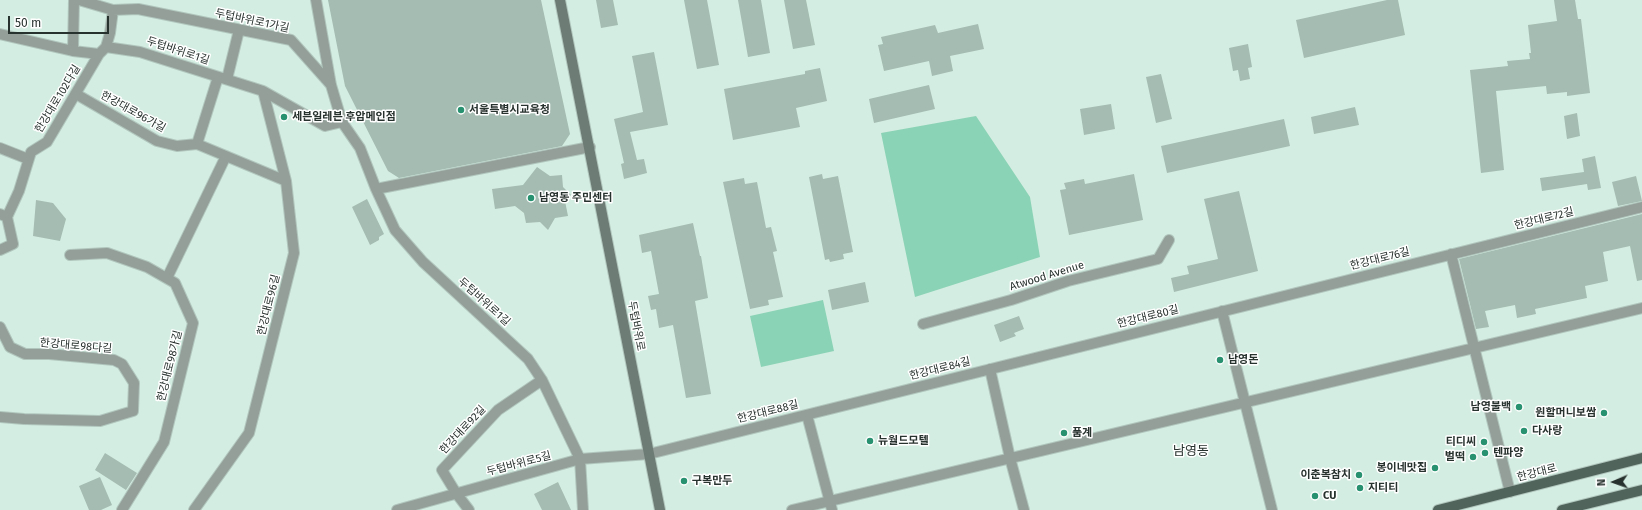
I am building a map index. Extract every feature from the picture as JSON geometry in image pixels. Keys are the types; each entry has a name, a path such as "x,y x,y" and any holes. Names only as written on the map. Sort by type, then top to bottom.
{"main road":[{"name":"두텁바위로","path":"560,0 660,510"},
{"name":"한강대로","path":"1438,510 1642,458"},
{"path":"1562,510 1642,490"}],"street":[{"path":"73,51 74,0"},
{"name":"두텁바위로1가길","path":"79,0 113,10 138,9 291,40 331,86"},
{"name":"두텁바위로1길","path":"316,0 331,86 342,122 360,148 376,189 395,230 423,262 527,357 542,380 580,459 583,510"},
{"name":"한강대로102다길","path":"0,250 13,244 3,215 19,191 28,160 32,152 47,142 102,51 110,33 113,10"},
{"path":"197,144 239,30"},
{"name":"두텁바위로1길","path":"0,34 73,51 140,52 263,90 325,126 342,122"},
{"name":"한강대로96길","path":"194,510 249,434 294,254 286,181 263,90"},
{"name":"한강대로96가길","path":"76,94 157,141 176,146 197,144 286,181"},
{"path":"376,189 590,147"},
{"path":"0,148 28,160"},
{"path":"167,278 226,156"},
{"name":"한강대로72길","path":"1451,254 1642,206"},
{"name":"Atwood Avenue","path":"923,324 1011,300 1068,281 1158,259 1169,240"},
{"name":"한강대로98가길","path":"70,255 107,253 146,267 167,278 175,283 193,323 164,442 122,510"},
{"path":"1451,254 1510,492"},
{"name":"한강대로76길","path":"1222,311 1451,254"},
{"path":"792,510 830,506 1010,458 1642,308"},
{"path":"1222,311 1272,510"},
{"name":"한강대로80길","path":"990,369 1222,311"},
{"name":"한강대로98다길","path":"0,327 10,347 25,354 49,354 114,360 122,364 134,383 133,411 100,421 0,417"},
{"path":"990,369 1010,458 1024,510"},
{"name":"한강대로84길","path":"807,415 990,369"},
{"name":"한강대로92길","path":"469,510 456,493 442,470 498,410 542,380"},
{"name":"한강대로88길","path":"649,454 807,415 830,506"},
{"name":"두텁바위로5길","path":"397,510 580,459 649,454"}],"green space":[{"path":"976,116 1030,197 1040,257 915,297 881,133"},
{"path":"823,300 834,351 761,367 750,316"}],"building":[{"name":"서울특별시교육청","path":"328,0 541,0 570,134 562,146 399,178 388,171 345,86"},
{"path":"596,0 613,0 618,25 601,28"},
{"path":"684,0 707,0 719,65 697,69"},
{"path":"738,0 761,0 770,53 748,57"},
{"path":"784,0 806,0 815,45 793,49"},
{"path":"1387,0 1398,0 1405,35 1304,58 1296,20"},
{"path":"1554,0 1575,0 1578,19 1581,19 1590,93 1567,96 1567,92 1547,94 1546,86 1496,91 1504,170 1481,173 1470,70 1508,66 1507,61 1530,59 1529,53 1531,53 1528,25 1557,21"},
{"path":"978,24 984,49 950,56 953,71 932,76 929,61 884,71 878,45 883,44 881,37 935,25 938,33"},
{"path":"1248,44 1252,67 1248,68 1250,79 1240,81 1238,70 1233,71 1229,48"},
{"path":"654,52 668,125 630,132 637,160 644,159 647,173 624,179 621,164 624,163 614,119 643,112 632,56"},
{"path":"820,68 827,101 796,108 800,127 733,140 724,89 805,74 805,71"},
{"path":"1161,74 1172,119 1156,123 1146,77"},
{"path":"929,85 935,109 874,123 869,99"},
{"path":"1111,104 1115,129 1084,135 1080,109"},
{"path":"1355,107 1359,125 1314,134 1311,117"},
{"path":"1577,113 1580,136 1567,139 1564,116"},
{"path":"1284,119 1290,146 1167,173 1161,146"},
{"path":"1595,156 1601,188 1588,190 1587,184 1542,191 1540,178 1584,172 1582,159"},
{"name":"남영동 주민센터","path":"537,167 550,176 562,175 563,187 571,195 565,201 568,216 555,218 548,230 540,222 526,223 524,213 515,206 495,209 492,189 523,185"},
{"path":"822,174 823,179 838,176 853,252 843,254 844,259 830,262 829,259 825,260 809,177"},
{"path":"1134,174 1143,220 1069,235 1060,190 1066,189 1064,183 1084,179 1085,184"},
{"path":"1636,176 1642,201 1618,206 1612,182"},
{"path":"744,178 745,184 757,182 766,228 771,227 777,251 773,252 783,297 768,300 769,305 750,309 723,182"},
{"path":"1239,191 1258,271 1174,292 1171,278 1189,274 1187,266 1218,259 1204,199"},
{"path":"367,199 384,234 379,237 379,240 370,245 352,207"},
{"path":"36,200 53,203 66,219 60,241 33,236"},
{"path":"1642,214 1642,280 1637,281 1630,246 1603,252 1608,281 1585,286 1587,298 1535,309 1536,314 1517,318 1515,305 1485,311 1489,327 1476,329 1459,259"},
{"path":"693,223 701,256 708,298 695,301 711,394 686,398 673,325 659,328 656,309 651,310 648,296 659,294 651,251 642,253 639,235"},
{"path":"865,282 869,302 832,310 828,290"},
{"path":"1019,316 1024,329 1014,333 1016,336 1000,342 994,325"},
{"path":"105,453 137,473 126,490 95,470"},
{"path":"100,477 112,505 101,510 89,510 79,486"},
{"path":"558,482 571,510 542,510 534,494"}],"place":[{"name":"서울특별시교육청","path":"461,110"},
{"name":"세븐일레븐 후암메인점","path":"284,117"},
{"name":"남영동 주민센터","path":"531,198"},
{"name":"남영돈","path":"1220,360"},
{"name":"남영불백","path":"1519,407"},
{"name":"원할머니보쌈","path":"1604,413"},
{"name":"다사랑","path":"1524,431"},
{"name":"품계","path":"1064,433"},
{"name":"뉴월드모텔","path":"870,441"},
{"name":"티디씨","path":"1484,442"},
{"name":"텐파양","path":"1485,453"},
{"name":"벌떡","path":"1473,457"},
{"name":"봉이네맛집","path":"1435,468"},
{"name":"이춘복참치","path":"1359,475"},
{"name":"구복만두","path":"684,481"},
{"name":"지티티","path":"1360,488"},
{"name":"CU","path":"1315,496"}],"district":[{"name":"남영동","path":"1191,451"}]}
